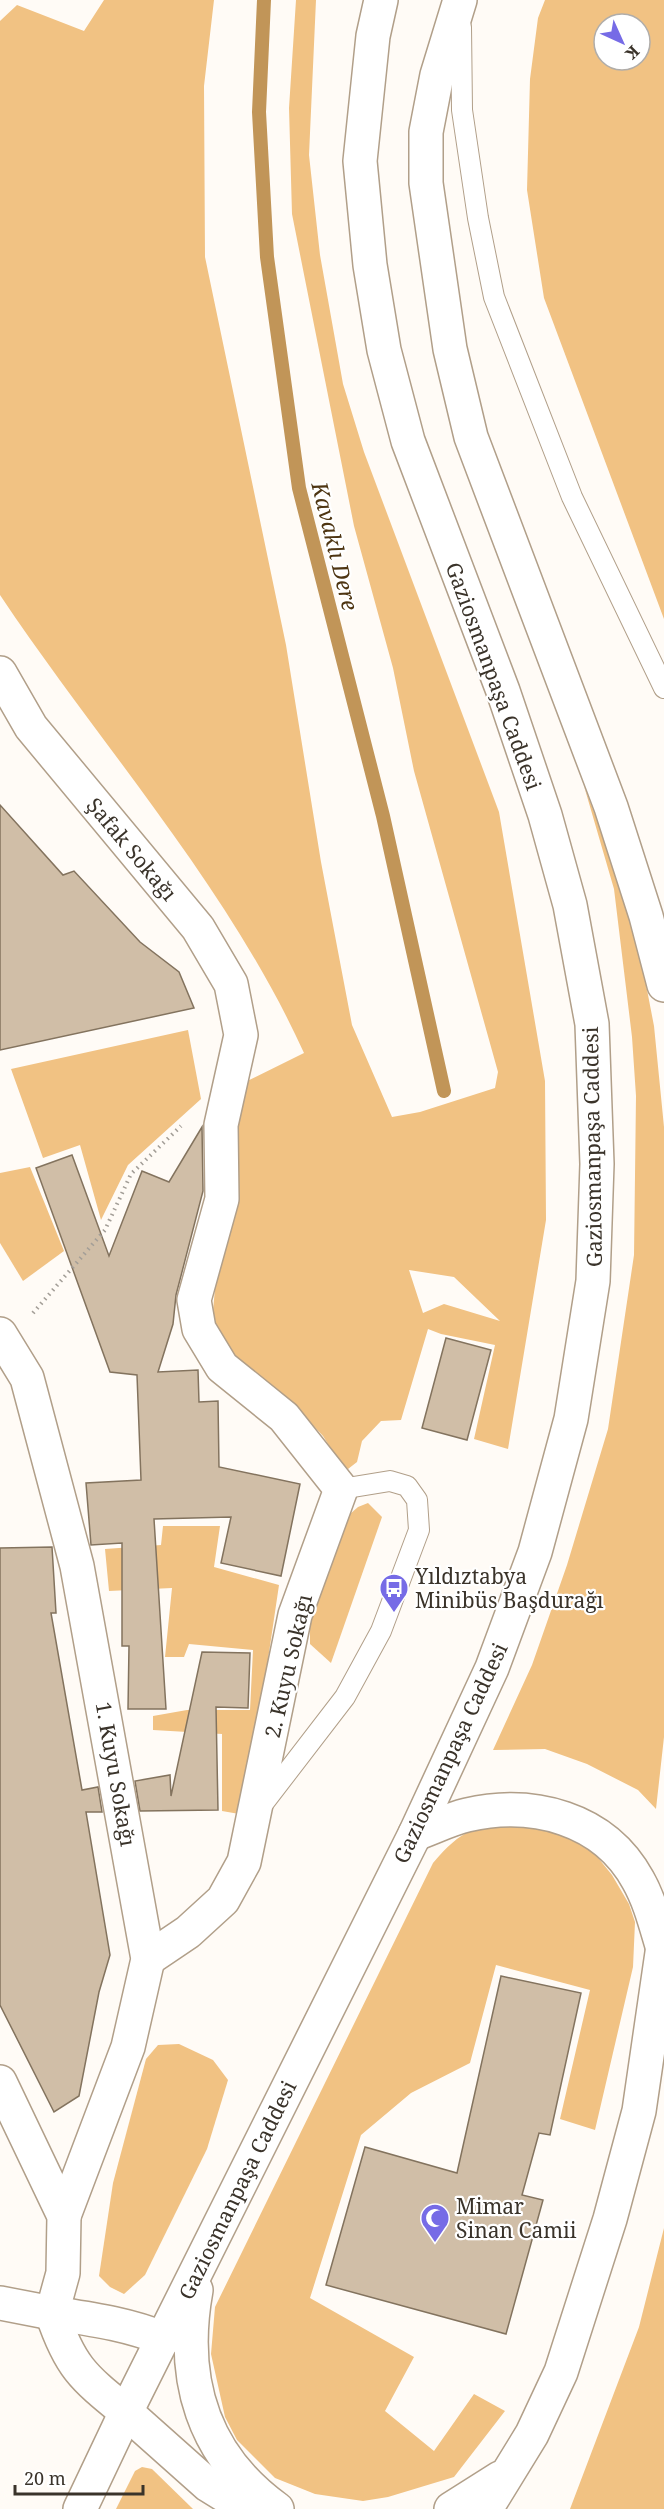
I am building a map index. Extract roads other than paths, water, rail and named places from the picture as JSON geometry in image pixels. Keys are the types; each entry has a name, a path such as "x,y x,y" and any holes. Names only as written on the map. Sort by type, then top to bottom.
{"main road":[{"name":"Gaziosmanpaşa Caddesi","path":"80,2509 126,2412 415,1834 492,1668 535,1552 568,1430 593,1281 597,1164 592,1024 570,905 545,815 502,691 408,441 384,350 370,265 360,161 373,36 381,0"},
{"path":"460,0 437,75 426,132 426,183 450,350 471,437 610,807 646,916 664,985"},
{"name":"Şafak Sokağı","path":"0,673 31,727 198,928 231,984 241,1035 224,1103 221,1125 222,1199 194,1300 199,1329 222,1367 284,1417 341,1489"},
{"name":"1. Kuyu Sokağı","path":"3,1337 27,1378 77,1566 148,1959 128,2047 64,2216"},
{"name":"2. Kuyu Sokağı","path":"148,1959 188,1932 223,1900 244,1862 295,1615 341,1489"},
{"path":"415,1834 467,1815 516,1810 554,1815 587,1826 615,1849 638,1879 663,1944 639,2111 610,2219 561,2372 513,2469 486,2509"},
{"path":"0,2082 64,2216 63,2273 52,2313 61,2341 74,2365 92,2385 208,2485 247,2509"},
{"path":"200,2264 190,2320 194,2378 201,2413 219,2451 247,2486 277,2509"},
{"path":"0,2303 113,2323 142,2330 164,2339"},
{"path":"451,2509 479,2494 513,2469"}],"lane":[{"path":"460,0 462,110 478,218 494,297 572,497 664,688"},
{"path":"256,1812 345,1697 381,1631 419,1530 417,1500 407,1486 390,1480 341,1489"}],"waterway":[{"name":"Kavaklı Dere","path":"264,0 259,112 267,257 299,488 383,816 444,1091"}],"place":[{"name":"Yıldıztabya Minibüs Başdurağı","path":"394,1614"},
{"name":"Mimar Sinan Camii","path":"435,2244"}]}
